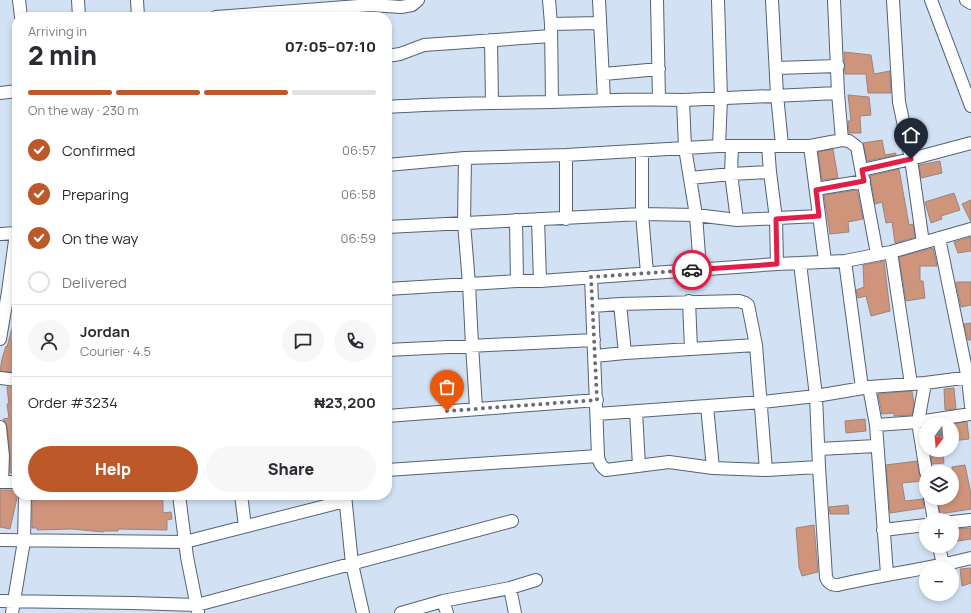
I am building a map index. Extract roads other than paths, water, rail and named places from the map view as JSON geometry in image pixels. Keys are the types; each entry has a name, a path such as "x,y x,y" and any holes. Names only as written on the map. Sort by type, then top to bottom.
{"street":[{"path":"19,0 20,12"},
{"path":"78,0 79,12"},
{"path":"137,0 138,12"},
{"path":"271,12 300,6 371,5 401,7 412,5 418,0"},
{"path":"549,0 551,24 552,102"},
{"path":"599,0 604,74 604,100"},
{"path":"657,0 659,99"},
{"path":"718,0 721,98 719,146"},
{"path":"772,0 782,145"},
{"path":"834,0 838,93 842,140"},
{"path":"893,0 899,102 911,159 923,243"},
{"path":"931,0 971,106"},
{"path":"966,0 971,4"},
{"path":"551,24 600,23"},
{"path":"392,55 400,54 424,45 551,36"},
{"path":"492,40 492,102"},
{"path":"776,68 838,66"},
{"path":"604,74 659,69"},
{"path":"0,93 12,92"},
{"path":"392,107 492,102 659,99 683,100 838,93"},
{"path":"683,100 684,148 696,215 700,269"},
{"path":"392,165 465,158 566,155 719,146 810,146 842,140 849,141 857,146 877,254"},
{"path":"816,190 911,159 971,143"},
{"path":"768,146 776,219 777,264"},
{"path":"810,146 825,261"},
{"path":"732,147 731,174 737,220"},
{"path":"642,151 642,214 647,273"},
{"path":"566,155 566,219"},
{"path":"465,158 464,223 476,408"},
{"path":"690,178 770,172"},
{"path":"392,227 642,214 696,215 737,220 819,216"},
{"path":"516,220 517,281"},
{"path":"538,220 540,281"},
{"path":"392,289 540,281 700,269 845,261 891,252 971,229"},
{"path":"0,234 12,233"},
{"path":"939,238 969,378 971,406"},
{"path":"891,252 911,384"},
{"path":"845,261 866,388 876,425 876,446 887,574"},
{"path":"0,339 12,262"},
{"path":"800,263 816,396 826,577 828,582 832,585 838,585 887,574 919,569"},
{"path":"591,277 598,456 600,464 606,470 669,462 713,468 766,470 819,467"},
{"path":"593,306 689,301 738,301 748,305 756,345 762,402 766,470"},
{"path":"689,301 691,349"},
{"path":"620,304 625,353"},
{"path":"392,350 594,340"},
{"path":"595,356 756,345"},
{"path":"0,378 12,379"},
{"path":"597,414 762,402 816,396 866,388 969,378"},
{"path":"924,383 918,422 925,465"},
{"path":"392,416 597,400"},
{"path":"707,406 713,468"},
{"path":"636,411 639,466"},
{"path":"876,425 918,422 971,414"},
{"path":"0,427 3,456 1,482 12,482"},
{"path":"819,449 876,446"},
{"path":"392,470 598,456"},
{"path":"12,607 24,541 25,500"},
{"path":"180,500 185,542 198,609"},
{"path":"242,500 245,526"},
{"path":"0,540 185,542 338,500"},
{"path":"345,500 352,564 363,613"},
{"path":"959,521 971,520"},
{"path":"0,601 12,607 198,609 352,564 512,521"},
{"path":"883,530 919,526"},
{"path":"959,561 971,558"},
{"path":"401,613 445,607 536,580"},
{"path":"510,588 514,613"}]}
